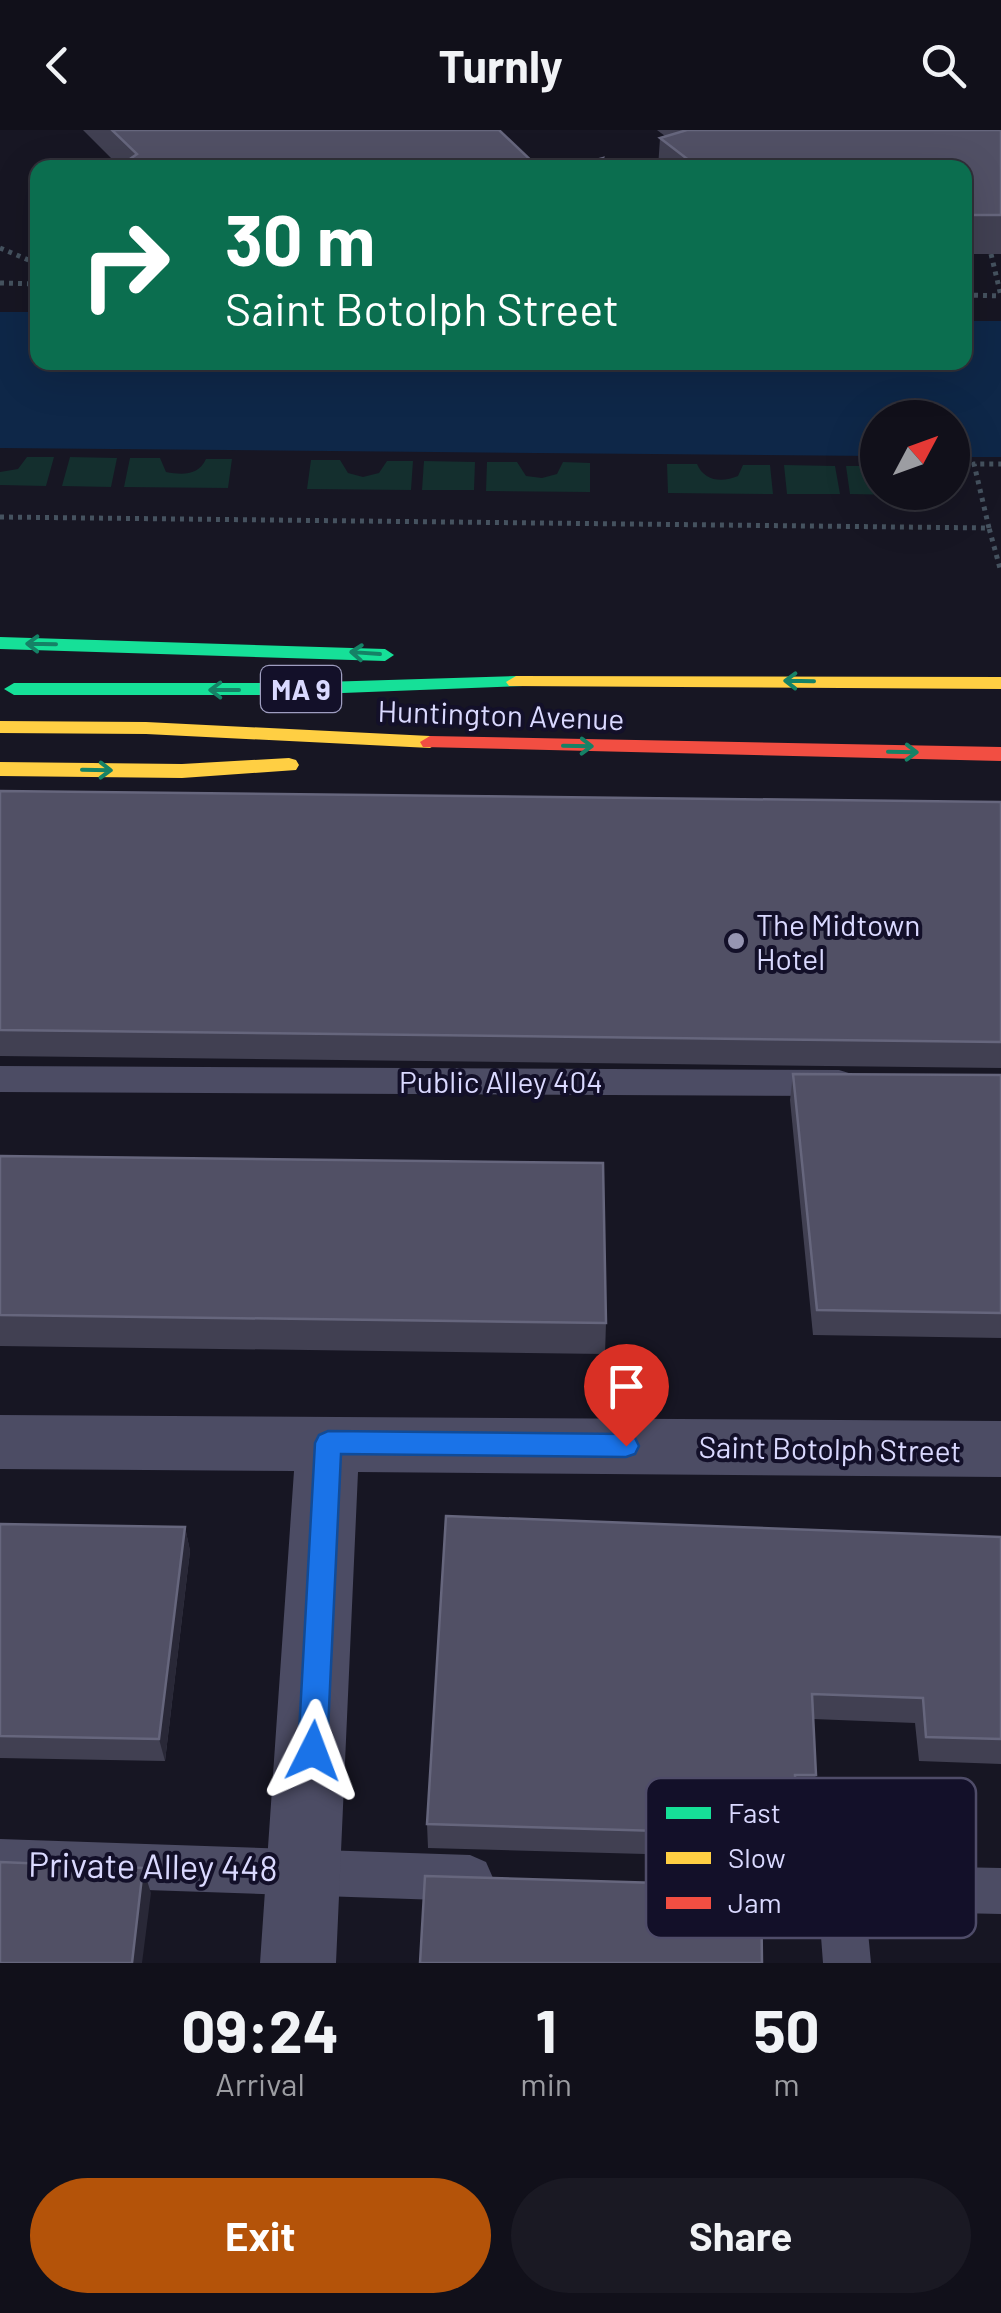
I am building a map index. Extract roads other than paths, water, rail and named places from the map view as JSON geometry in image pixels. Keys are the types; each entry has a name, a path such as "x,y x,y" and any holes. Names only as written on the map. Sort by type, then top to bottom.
{"main road":[{"path":"0,643 252,647 411,657"},
{"path":"445,660 602,679"},
{"name":"Huntington Avenue","path":"0,688 246,690 602,679 1001,683"},
{"name":"Huntington Avenue","path":"0,726 481,745 1001,754"},
{"path":"338,762 481,745"},
{"path":"0,769 196,770 308,764"}],"street":[{"name":"Saint Botolph Street","path":"0,1442 1001,1449"},
{"path":"298,1963 328,1443"}],"lane":[{"name":"Public Alley 404","path":"0,1078 882,1083"},
{"name":"Private Alley 448","path":"0,1862 306,1869 506,1879"},
{"path":"976,1891 1001,1891"},
{"path":"845,1938 848,1963"}],"water":[{"path":"0,312 30,312 30,370 972,370 972,321 1001,321 1001,457 970,457 970,400 860,400 860,456 0,448"}],"place":[{"name":"The Midtown Hotel","path":"736,941"}]}
